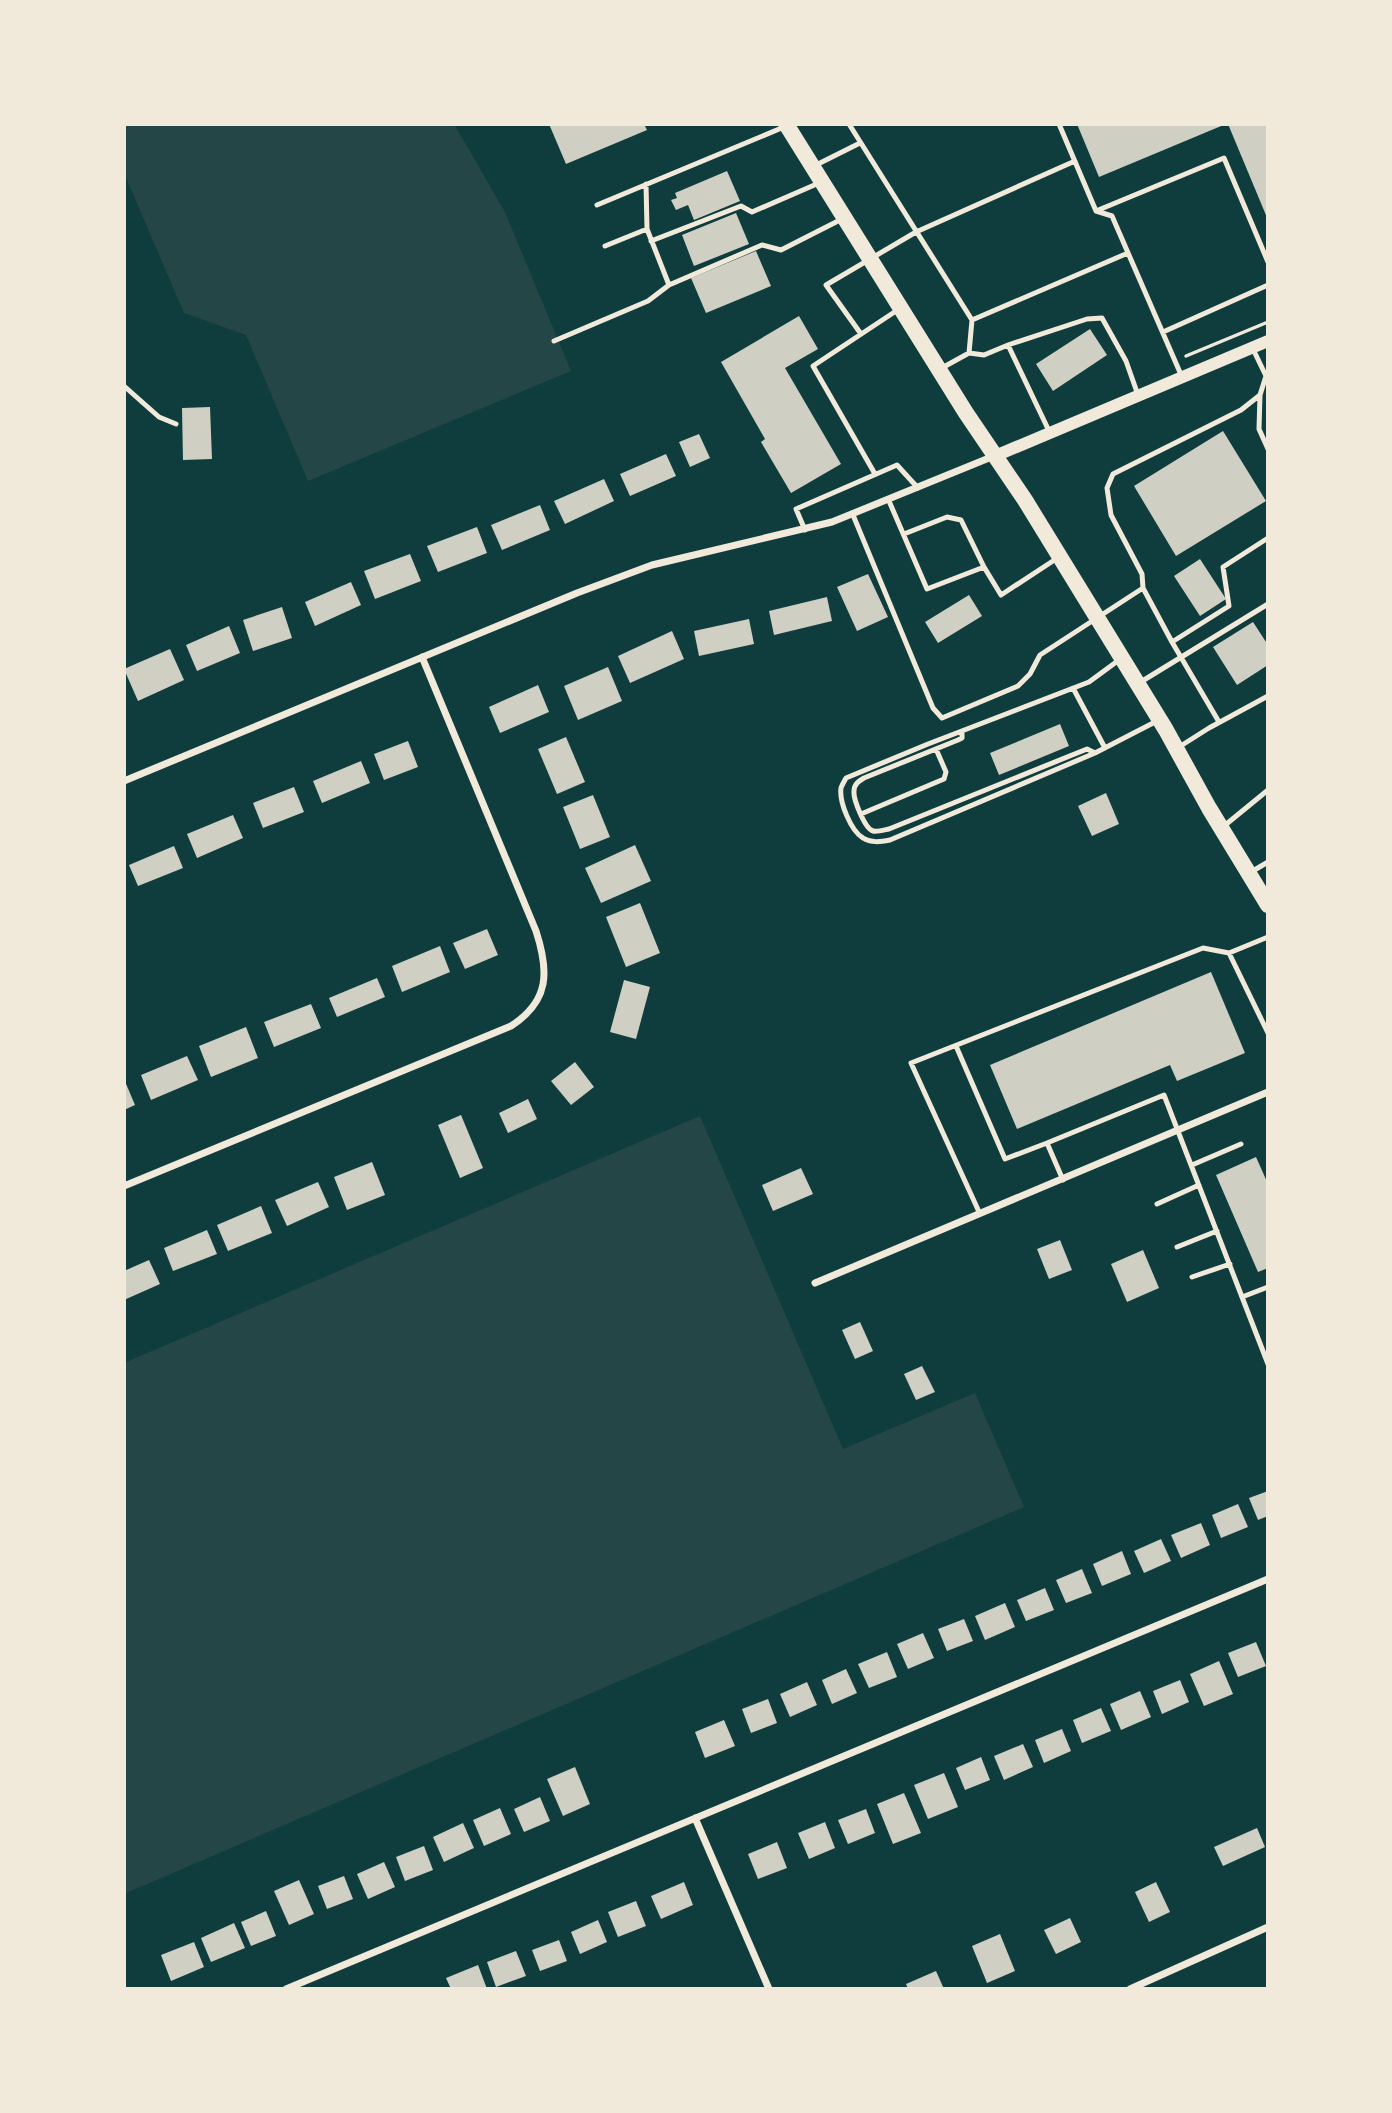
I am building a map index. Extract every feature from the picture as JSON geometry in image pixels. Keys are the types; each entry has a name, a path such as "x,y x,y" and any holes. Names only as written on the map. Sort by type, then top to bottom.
{"main road":[{"path":"786,125 1059,556 1268,904"}],"street":[{"path":"124,781 652,565 805,530 853,515 1268,341"},
{"path":"124,1186 511,1026 533,1008 542,990 545,957 422,657"},
{"path":"815,1283 1268,1093"},
{"path":"286,1989 1268,1579"},
{"path":"695,1818 769,1989"},
{"path":"1130,1989 1268,1927"}],"lane":[{"path":"849,124 972,320 969,353"},
{"path":"1059,124 1096,211 1112,216 1182,377"},
{"path":"597,205 786,125"},
{"path":"813,167 860,143"},
{"path":"1096,211 1224,158 1268,262"},
{"path":"861,334 826,285 916,232 1075,161"},
{"path":"651,241 741,206 752,212 822,182"},
{"path":"646,184 647,229 669,285"},
{"path":"554,341 648,301 669,285 762,245 781,250 844,218"},
{"path":"605,246 647,229"},
{"path":"972,320 1128,253"},
{"path":"1163,332 1268,285"},
{"path":"875,474 813,366 901,309"},
{"path":"939,370 969,353 984,355 1087,319 1102,318 1126,361 1138,396"},
{"path":"1008,345 1050,433"},
{"path":"1252,347 1266,376 1259,395 1259,429 1268,450"},
{"path":"124,386 159,417 176,424"},
{"path":"1219,722 1143,588 1142,574 1111,515 1107,488 1113,474 1241,410 1259,395"},
{"path":"805,530 796,509 897,465 918,488"},
{"path":"889,500 927,589 984,567"},
{"path":"853,515 933,708 942,719 1018,686 1030,674 1040,655 1143,588"},
{"path":"904,534 947,517 961,520 1001,595 1059,556"},
{"path":"1172,642 1229,606 1223,567 1268,538"},
{"path":"1138,684 1268,604"},
{"path":"1122,658 1089,682 846,778 841,787 842,799 855,832 865,840 890,841 1095,753 1159,719"},
{"path":"1073,688 1105,748"},
{"path":"1176,749 1268,696"},
{"path":"962,731 962,738 958,740 856,783 856,803 868,829 874,832 889,829 1072,754 1087,749 1095,753"},
{"path":"861,814 944,779 946,772 936,749"},
{"path":"1221,828 1268,790"},
{"path":"1248,873 1268,862"},
{"path":"980,1214 911,1063 1203,948 1229,953 1268,937"},
{"path":"1229,953 1268,1033"},
{"path":"956,1046 1005,1160 1164,1095 1242,1297 1265,1346 1268,1364"},
{"path":"1047,1143 1063,1180"},
{"path":"1192,1165 1241,1143"},
{"path":"1157,1204 1199,1185"},
{"path":"1177,1247 1217,1231"},
{"path":"1192,1277 1230,1264"},
{"path":"1242,1297 1268,1287"}],"path":[{"path":"1175,360 1268,322"}],"shaded area":[{"path":"124,124 454,124 505,212 571,371 308,481 246,335 184,313 124,173"},
{"path":"700,1116 843,1449 975,1393 1024,1507 124,1894 124,1363"}],"building":[{"path":"549,124 644,124 647,130 566,164"},
{"path":"1077,124 1226,124 1099,177"},
{"path":"1228,124 1268,124 1268,220"},
{"path":"727,171 740,201 694,220 688,205 676,210 671,200 677,198 675,193"},
{"path":"736,213 749,244 694,266 682,235"},
{"path":"756,251 771,286 706,313 691,278"},
{"path":"799,316 818,349 785,368 841,464 791,493 761,442 765,439 721,362"},
{"path":"1090,329 1107,355 1053,391 1036,364"},
{"path":"210,407 212,459 183,460 182,408"},
{"path":"1223,431 1266,501 1176,556 1134,486"},
{"path":"699,434 710,458 690,467 679,442"},
{"path":"666,454 676,476 630,496 620,474"},
{"path":"604,479 614,501 565,524 554,501"},
{"path":"540,505 550,530 502,550 491,525"},
{"path":"477,527 487,553 438,572 427,546"},
{"path":"410,554 421,581 375,599 364,571"},
{"path":"1200,559 1226,599 1200,616 1174,576"},
{"path":"868,574 888,617 857,631 837,587"},
{"path":"351,582 361,605 315,626 305,602"},
{"path":"969,595 982,616 938,643 925,622"},
{"path":"827,597 832,621 774,635 769,611"},
{"path":"282,607 292,638 253,651 243,620"},
{"path":"749,619 754,644 699,656 694,631"},
{"path":"1253,622 1268,645 1268,665 1237,685 1213,647"},
{"path":"229,626 240,653 197,671 186,645"},
{"path":"672,631 684,659 630,683 618,656"},
{"path":"170,649 184,680 138,701 124,669"},
{"path":"608,667 622,701 578,720 564,686"},
{"path":"538,685 549,712 500,733 489,707"},
{"path":"1060,724 1069,746 999,775 990,753"},
{"path":"566,737 585,782 557,794 538,749"},
{"path":"408,741 418,767 384,780 374,754"},
{"path":"361,761 370,783 322,803 313,781"},
{"path":"294,787 304,812 263,828 253,803"},
{"path":"1106,793 1119,824 1092,836 1078,806"},
{"path":"593,795 610,837 580,849 563,807"},
{"path":"233,815 243,838 197,858 187,834"},
{"path":"635,845 651,881 601,903 585,868"},
{"path":"174,846 183,868 138,886 129,865"},
{"path":"640,903 660,953 626,967 606,917"},
{"path":"487,929 498,955 465,969 453,943"},
{"path":"440,946 450,972 402,992 392,966"},
{"path":"1211,972 1245,1053 1177,1081 1170,1065 1017,1129 990,1065"},
{"path":"377,978 385,997 337,1017 329,998"},
{"path":"624,980 650,987 636,1039 610,1032"},
{"path":"311,1004 321,1028 274,1047 264,1022"},
{"path":"246,1027 258,1058 211,1077 199,1046"},
{"path":"187,1056 198,1080 151,1100 141,1075"},
{"path":"575,1062 594,1087 571,1105 551,1081"},
{"path":"124,1079 135,1105 124,1110"},
{"path":"528,1099 537,1119 508,1133 499,1113"},
{"path":"461,1115 483,1168 460,1178 438,1125"},
{"path":"1256,1157 1268,1184 1268,1268 1258,1272 1216,1175"},
{"path":"372,1162 385,1195 347,1210 334,1177"},
{"path":"801,1168 813,1194 773,1211 762,1185"},
{"path":"318,1182 329,1207 287,1226 275,1200"},
{"path":"261,1206 272,1233 228,1251 217,1225"},
{"path":"207,1230 217,1254 173,1271 164,1248"},
{"path":"1060,1240 1072,1270 1049,1279 1037,1249"},
{"path":"1143,1250 1159,1288 1127,1302 1111,1264"},
{"path":"149,1260 160,1284 124,1300 124,1271"},
{"path":"860,1322 873,1351 855,1359 842,1330"},
{"path":"922,1366 935,1392 916,1400 904,1374"},
{"path":"1268,1491 1268,1516 1258,1520 1249,1498"},
{"path":"1238,1504 1248,1527 1221,1538 1212,1515"},
{"path":"1201,1523 1210,1545 1181,1558 1171,1535"},
{"path":"1161,1539 1171,1561 1144,1573 1134,1551"},
{"path":"1122,1551 1131,1574 1102,1586 1093,1564"},
{"path":"1082,1569 1092,1593 1066,1603 1056,1580"},
{"path":"1045,1588 1054,1610 1026,1621 1017,1600"},
{"path":"1005,1603 1015,1627 985,1640 975,1616"},
{"path":"964,1619 973,1641 947,1651 938,1629"},
{"path":"923,1633 934,1658 908,1669 897,1644"},
{"path":"1256,1642 1266,1666 1238,1677 1228,1653"},
{"path":"887,1652 897,1677 869,1688 858,1664"},
{"path":"1219,1661 1233,1694 1204,1706 1190,1674"},
{"path":"846,1669 857,1693 832,1704 822,1680"},
{"path":"1180,1680 1189,1702 1162,1714 1153,1691"},
{"path":"807,1682 817,1705 790,1717 780,1694"},
{"path":"1140,1691 1151,1717 1121,1730 1110,1704"},
{"path":"768,1699 777,1723 751,1733 742,1709"},
{"path":"1101,1708 1111,1731 1082,1743 1073,1720"},
{"path":"724,1720 735,1746 705,1758 695,1732"},
{"path":"1062,1729 1071,1751 1044,1763 1035,1740"},
{"path":"1023,1744 1033,1767 1004,1780 994,1756"},
{"path":"981,1757 990,1780 965,1790 956,1768"},
{"path":"575,1767 590,1804 563,1816 547,1779"},
{"path":"944,1773 958,1807 928,1819 914,1785"},
{"path":"904,1793 921,1833 893,1844 877,1804"},
{"path":"540,1797 550,1821 524,1832 514,1809"},
{"path":"500,1808 511,1834 484,1846 473,1820"},
{"path":"866,1809 875,1833 848,1844 838,1820"},
{"path":"825,1822 835,1848 809,1859 798,1833"},
{"path":"463,1823 474,1848 444,1862 433,1837"},
{"path":"1257,1828 1265,1847 1223,1866 1214,1847"},
{"path":"777,1842 787,1868 758,1879 748,1854"},
{"path":"424,1846 433,1870 405,1881 396,1857"},
{"path":"384,1862 395,1887 368,1899 357,1874"},
{"path":"344,1876 353,1899 327,1909 318,1886"},
{"path":"299,1880 314,1914 289,1925 274,1891"},
{"path":"684,1882 693,1905 661,1919 651,1896"},
{"path":"1156,1882 1170,1912 1149,1922 1135,1892"},
{"path":"636,1901 646,1926 618,1937 608,1912"},
{"path":"266,1911 276,1936 251,1946 241,1922"},
{"path":"1070,1918 1081,1942 1056,1954 1044,1930"},
{"path":"598,1920 607,1942 580,1954 571,1932"},
{"path":"234,1923 245,1948 211,1962 201,1938"},
{"path":"1000,1934 1015,1971 987,1983 972,1946"},
{"path":"559,1940 567,1961 540,1971 532,1950"},
{"path":"194,1942 204,1967 171,1981 161,1955"},
{"path":"516,1951 526,1976 496,1987 487,1962"},
{"path":"478,1965 487,1989 451,1989 446,1978"},
{"path":"936,1971 944,1989 908,1989 906,1984"}]}
